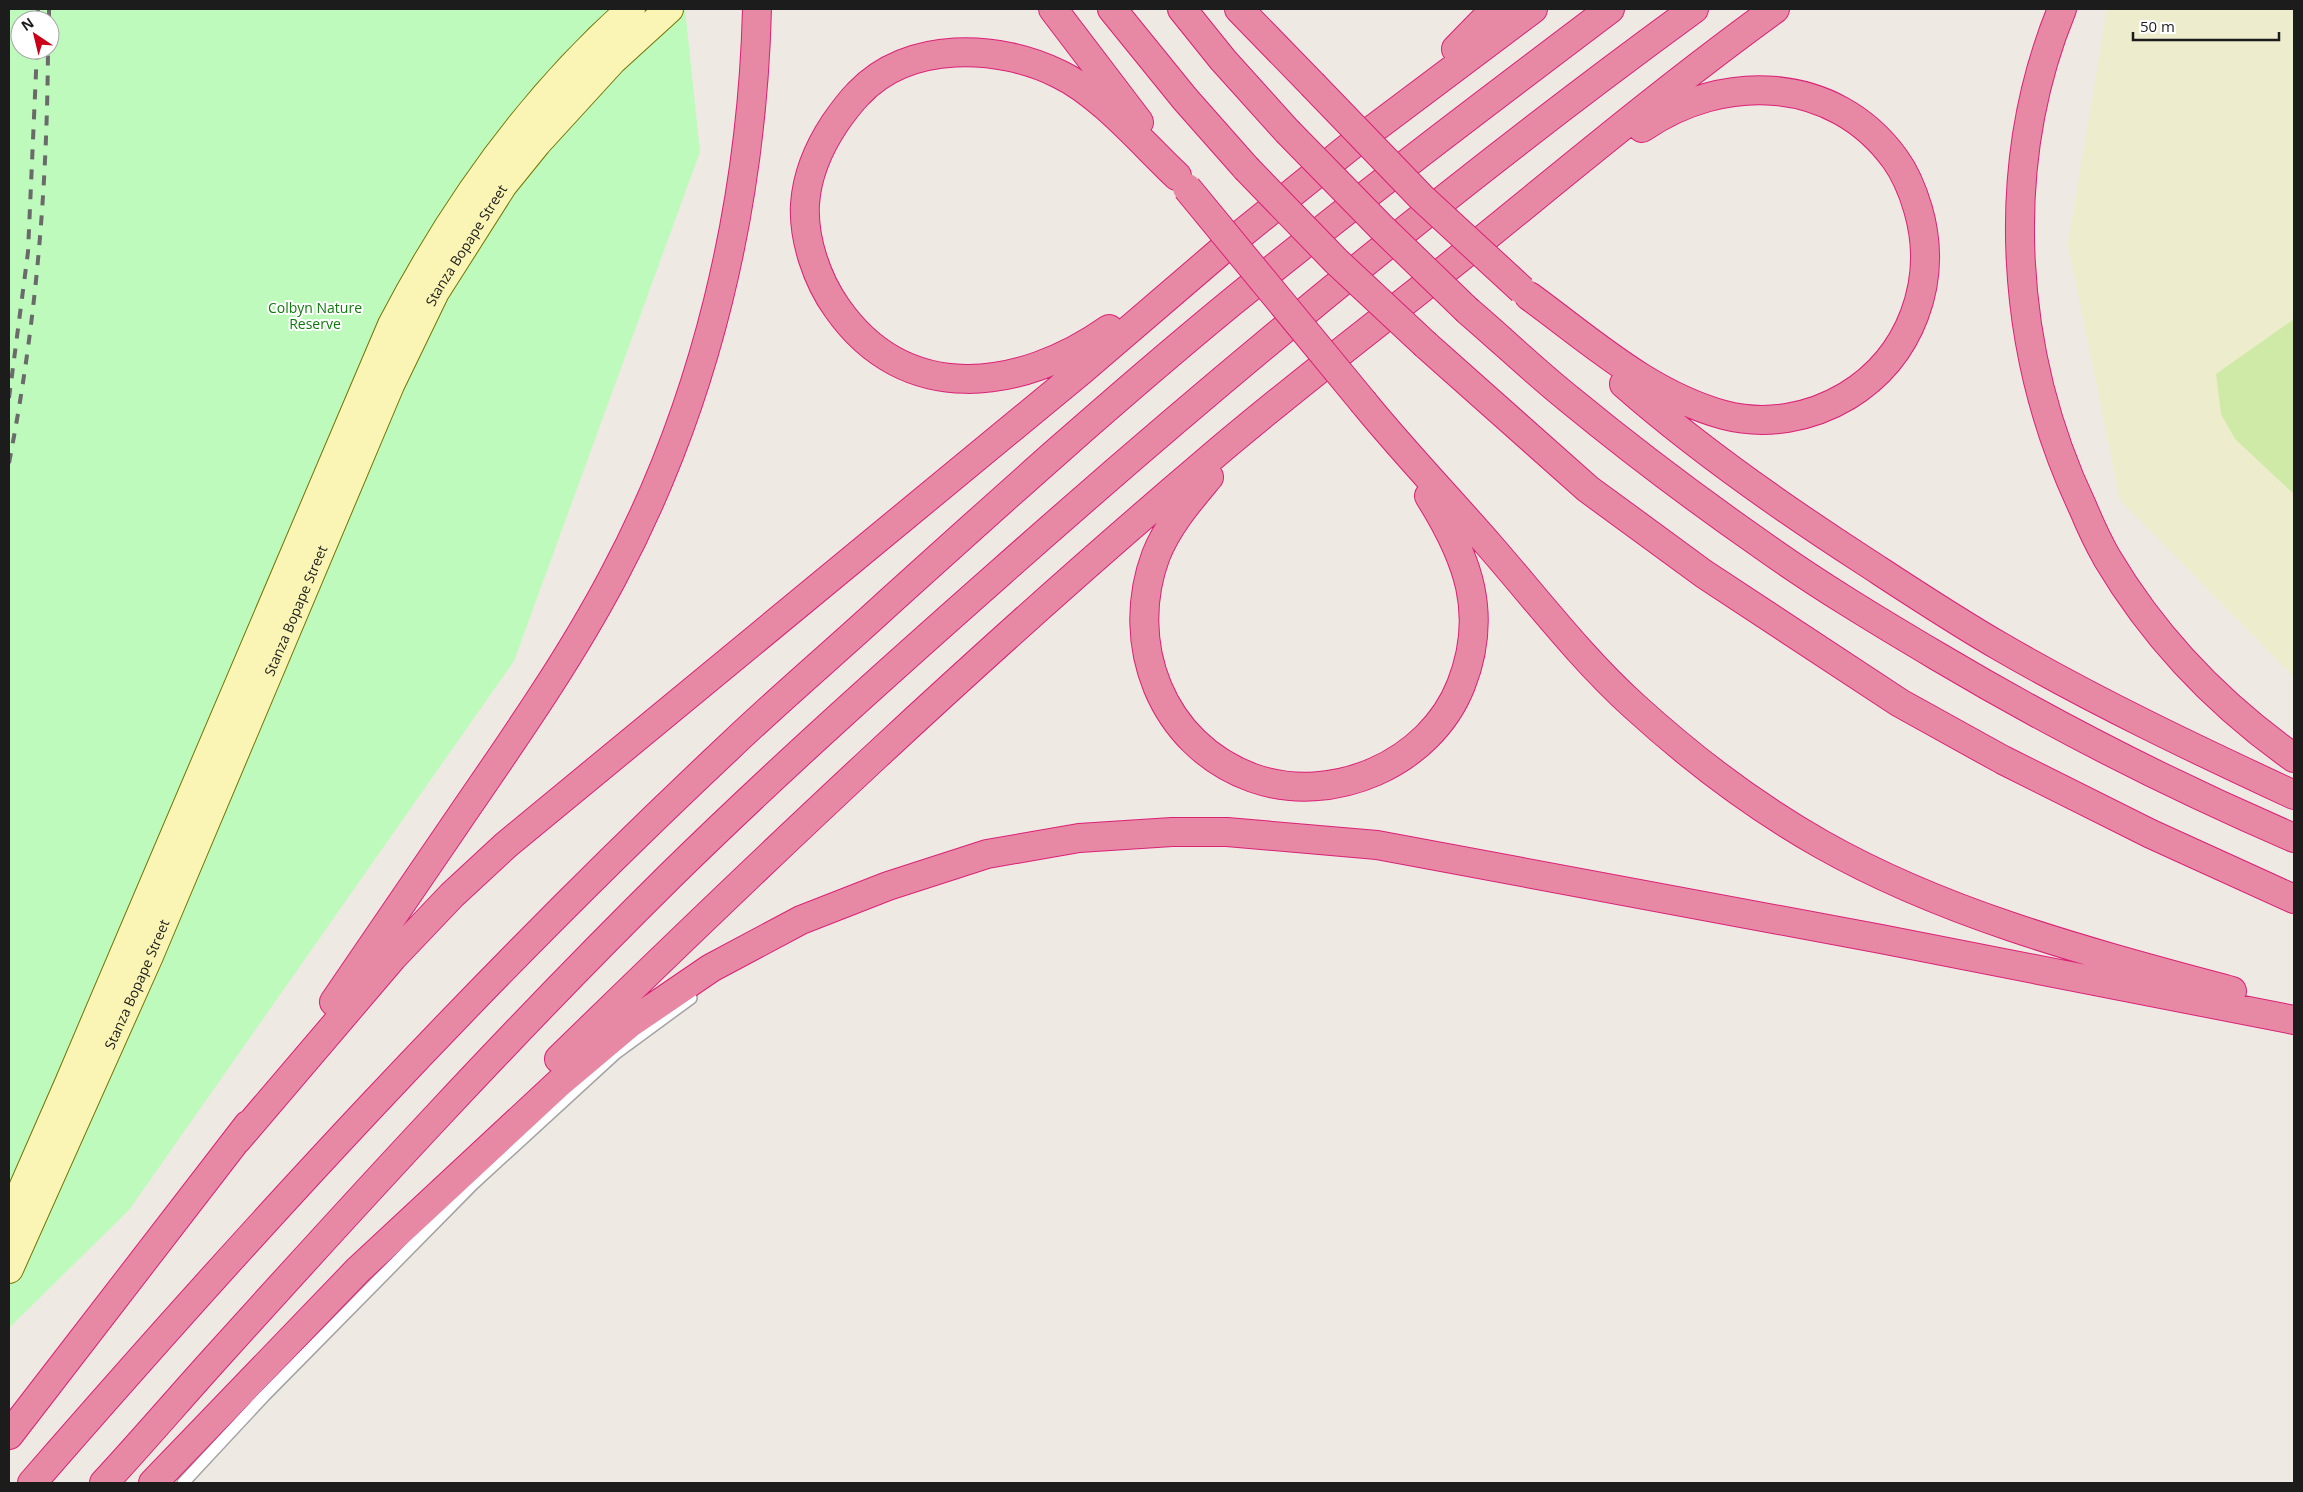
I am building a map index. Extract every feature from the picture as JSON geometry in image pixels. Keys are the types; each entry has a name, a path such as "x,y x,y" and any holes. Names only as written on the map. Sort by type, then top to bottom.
{"highway":[{"path":"9,1435 237,1140 315,1030 552,682 614,576 666,465 690,399 730,250 750,121 757,9"},
{"path":"1053,9 1182,182 1368,408 1554,622 1633,705 1723,779 1775,815 1822,844 1894,880 1946,902 2024,931 2100,955 2294,1008"},
{"path":"1112,9 1185,99 1246,168 1336,261 1426,345 1588,488 1704,574 1875,687 2003,760 2151,834 2294,899"},
{"path":"1182,9 1223,60 1287,131 1381,227 1468,311 1569,399 1763,546 1868,616 2024,707 2120,758 2237,814 2294,838"},
{"path":"1239,9 1421,197 1635,393 1780,505 2001,647 2075,688 2198,751 2294,795"},
{"path":"1259,9 1310,82"},
{"path":"1348,148 1386,111 1456,50 1495,9"},
{"path":"237,1140 392,956 452,895 506,845 1080,371 1229,244 1348,148 1533,9"},
{"path":"32,1483 136,1363 334,1145 469,1003 604,867 729,747 1044,462 1231,303 1434,142 1610,9"},
{"path":"104,1483 337,1225 509,1040 670,876 808,744 1118,468 1274,338 1497,157 1694,9"},
{"path":"153,1483 542,1076 870,760 980,660 1270,408 1471,249 1585,155 1684,77 1775,9"},
{"path":"2062,9 2047,50 2032,113 2024,164 2020,240 2026,317 2033,359 2054,439 2069,479 2106,557 2156,628 2212,692 2294,758"},
{"path":"1182,182 1086,90 1062,75 1015,56 962,51 938,54 906,63 883,74 859,92 828,133 808,180 805,206 813,256 830,298 844,318 874,349 922,372 951,379 974,380 996,378 1020,373 1061,358 1098,336 1229,244"},
{"path":"1471,249 1648,123 1695,99 1738,90 1762,89 1802,96 1837,109 1869,131 1895,159 1905,176 1921,221 1926,258 1925,276 1915,318 1905,337 1888,361 1864,386 1835,403 1813,412 1773,420 1742,419 1707,410 1679,399 1631,372 1526,293"},
{"path":"1349,346 1211,475 1185,505 1168,531 1150,575 1145,599 1144,633 1148,664 1157,688 1175,719 1188,735 1221,761 1253,778 1304,786 1328,785 1351,780 1393,763 1409,753 1437,726 1449,710 1466,671 1475,622 1468,575 1460,552 1447,525 1368,408"},
{"path":"358,1270 559,1083 629,1024 711,968 801,920 898,882 979,857 1079,838 1130,834 1227,832 1387,847 1881,939 2294,1020"}],"main road":[{"name":"Stanza Bopape Street","path":"9,1220 69,1084 392,324 442,235 505,143 568,71 631,9"},
{"name":"Stanza Bopape Street","path":"9,1269 149,956 390,385 435,292 503,185 537,143 612,61 668,9"}],"lane":[{"path":"719,977 801,920"},
{"path":"183,1483 264,1396 473,1184 616,1053 703,989"}],"green space":[{"name":"Colbyn Nature Reserve","path":"9,9 685,9 700,152 514,661 129,1210 9,1328"},
{"path":"2107,9 2294,9 2294,677 2120,500 2068,244"},
{"path":"2294,319 2294,494 2235,439 2221,414 2216,374"}],"railway":[{"path":"9,398 28,252 37,60"},
{"path":"9,463 26,360 38,257 45,154 48,60"}]}
